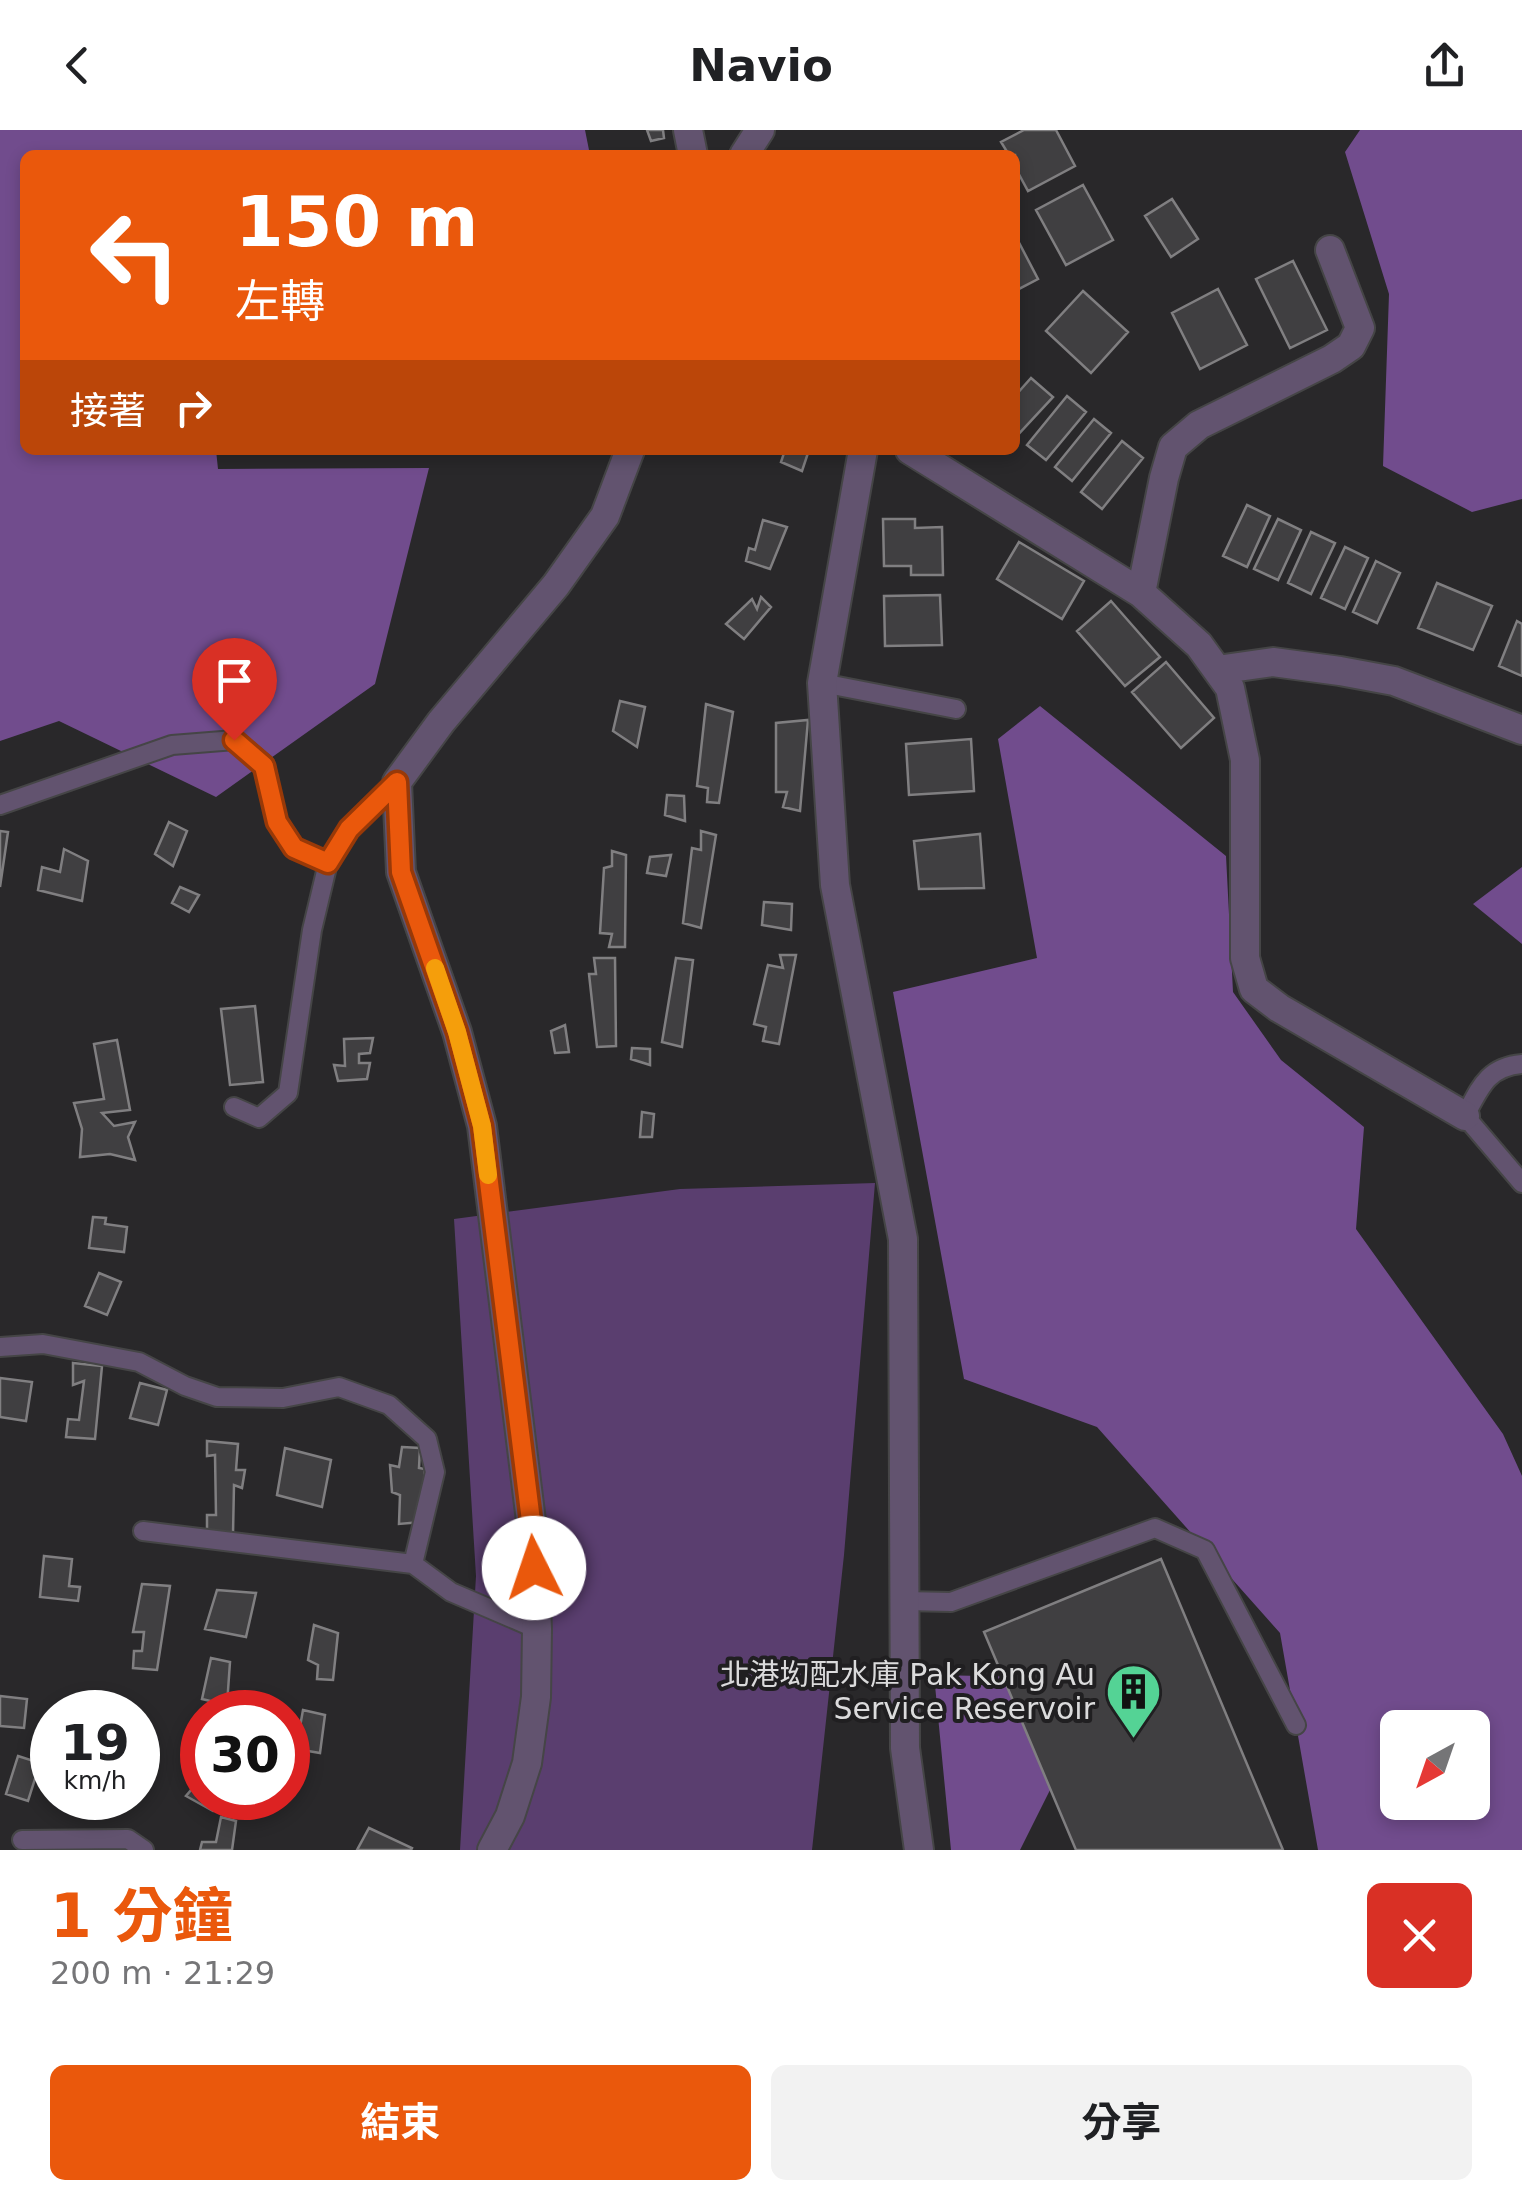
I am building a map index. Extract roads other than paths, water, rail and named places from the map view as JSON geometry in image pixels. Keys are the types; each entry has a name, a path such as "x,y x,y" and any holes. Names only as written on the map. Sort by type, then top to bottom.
{"street":[{"path":"1141,593 1173,446 1200,425 1351,346 1360,328 1330,250"},
{"path":"492,1850 510,1816 527,1763 536,1697 533,1537 482,1126 457,1032 401,872 397,782 441,722 556,584 605,516 628,455"},
{"path":"861,455 822,683 834,885 903,1240 905,1748 919,1850"},
{"path":"918,455 1141,593 1199,645 1230,688 1245,760 1245,958 1254,989 1279,1008 1464,1116"},
{"path":"1217,670 1273,662 1394,681 1522,730"}],"lane":[{"path":"822,683 956,709"},
{"path":"0,805 172,745 234,740 264,766 277,822 294,848 328,863"},
{"path":"234,1106 259,1118 288,1093 312,930 328,863 349,829 397,782"},
{"path":"1522,1064 1488,1076 1464,1116 1522,1183"},
{"path":"0,1348 42,1344 138,1362 217,1397 284,1398 339,1387 389,1405 427,1440 436,1472 414,1564"},
{"path":"904,1601 950,1602 1155,1528 1205,1550 1296,1725"},
{"path":"143,1531 414,1564 451,1592 536,1629"},
{"path":"22,1840 128,1839 144,1850"}],"place":[{"name":"北港㘭配水庫 Pak Kong Au Service Reservoir","path":"1134,1741"}]}
